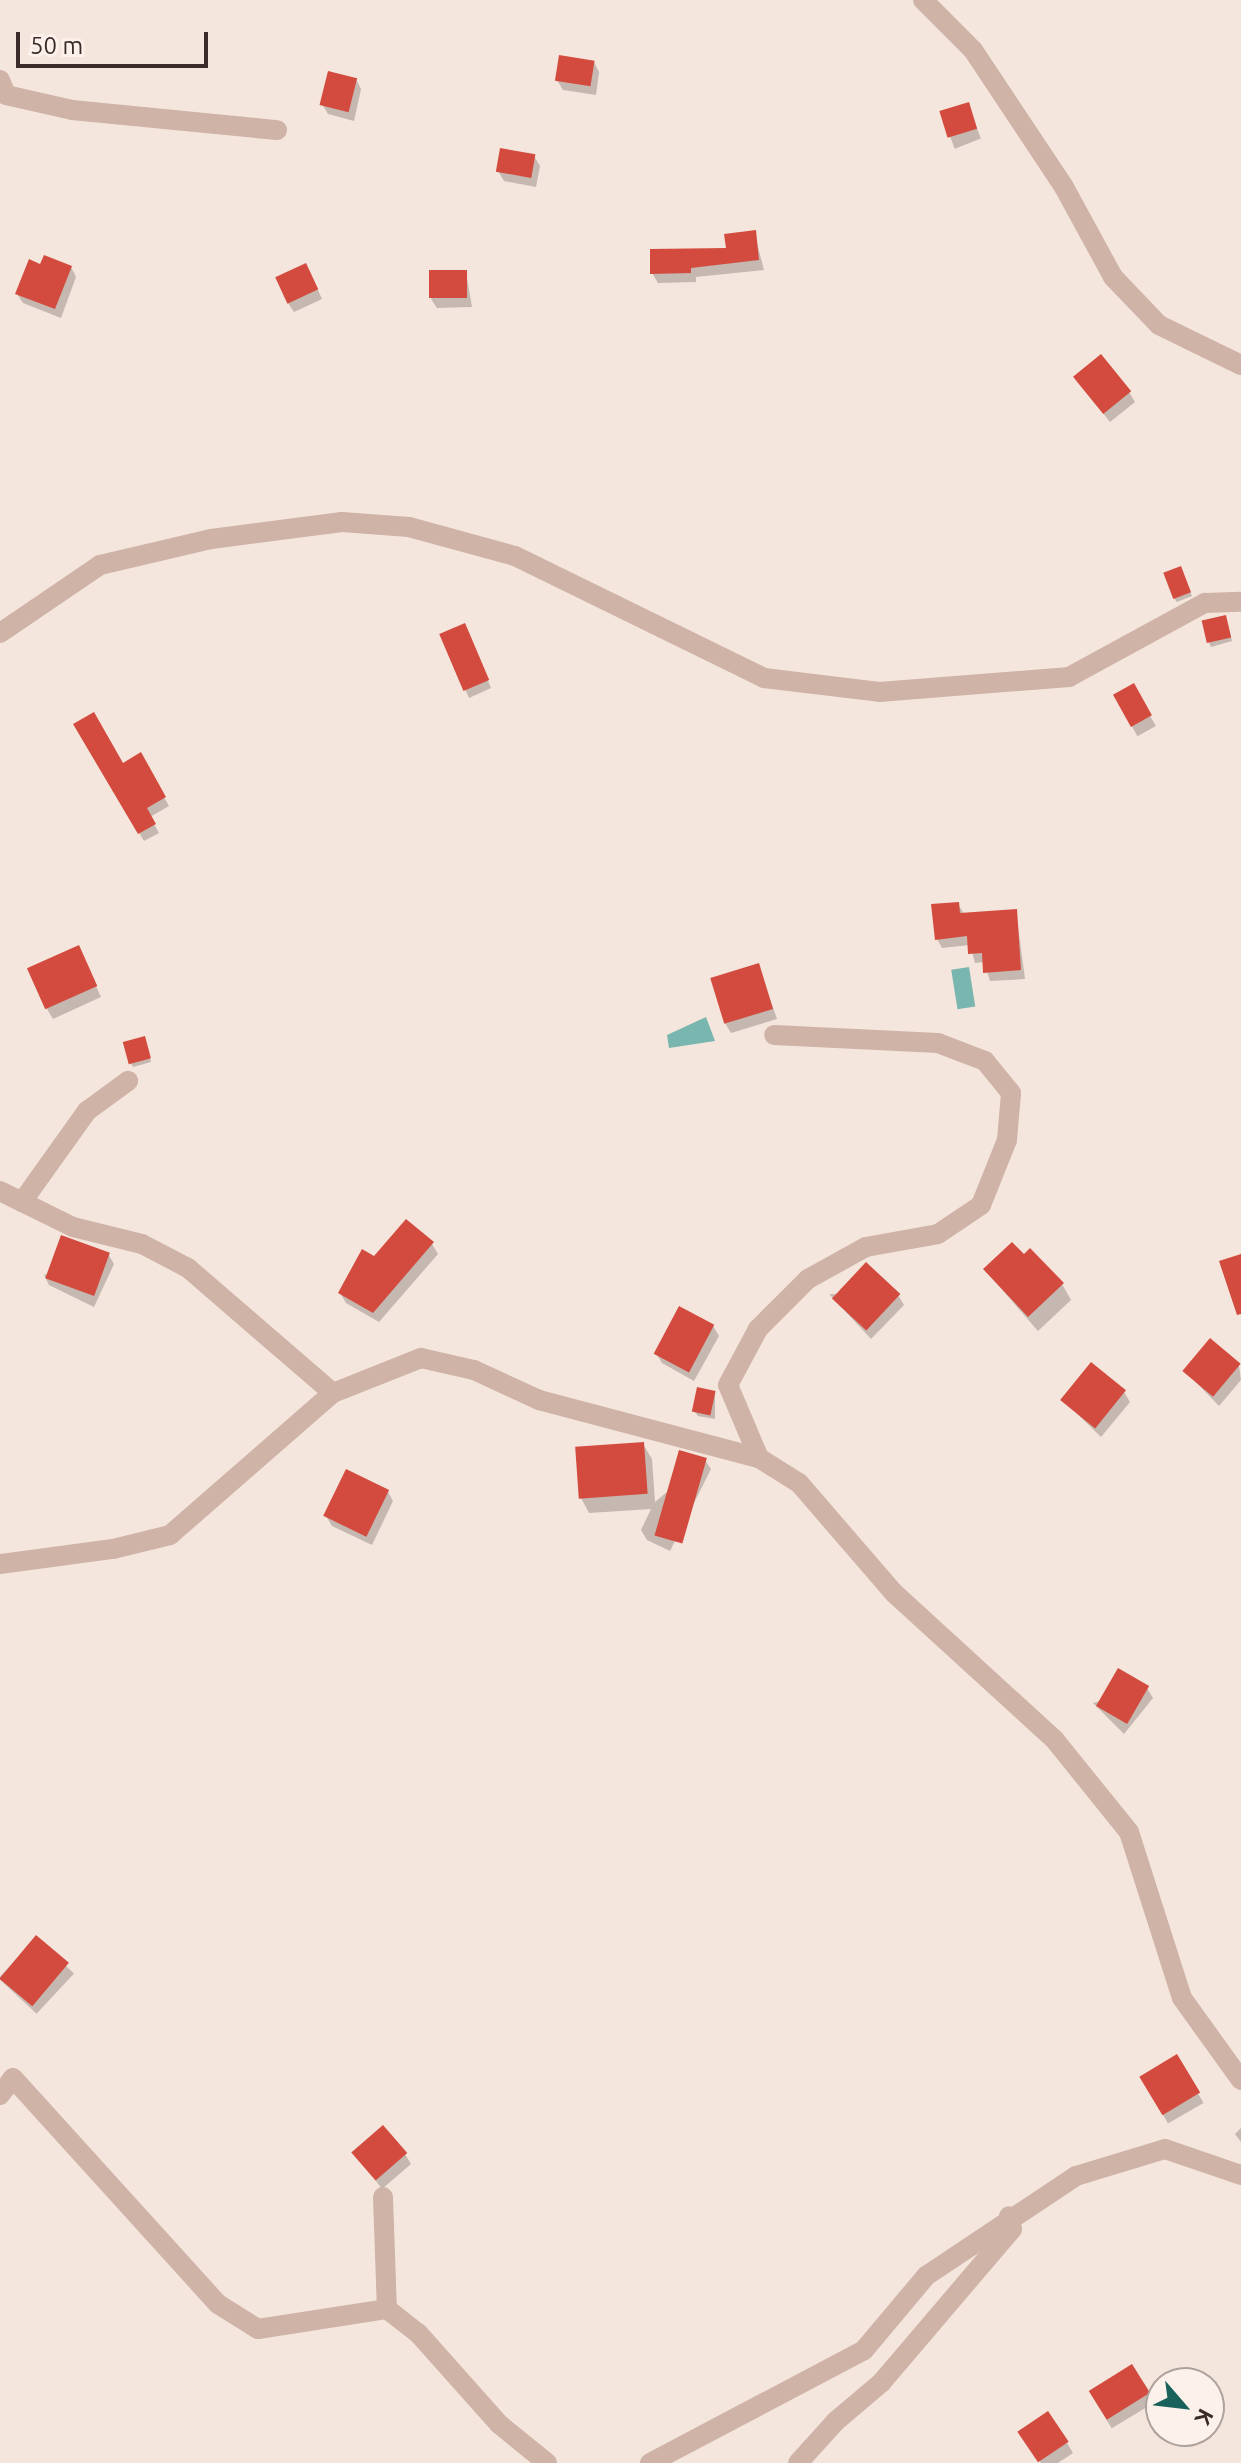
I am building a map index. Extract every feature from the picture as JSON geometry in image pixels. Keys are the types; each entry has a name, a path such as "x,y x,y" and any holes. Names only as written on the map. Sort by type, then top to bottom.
{"street":[{"path":"923,0 973,50 1064,187 1113,277 1159,325 1241,365"},
{"path":"0,80 6,95 72,110 277,130"},
{"path":"0,633 100,565 211,539 342,522 409,527 515,556 764,678 879,692 1069,677 1205,603 1241,602"},
{"path":"759,1458 728,1385 758,1329 808,1279 866,1247 938,1234 981,1205 1007,1140 1011,1093 985,1061 938,1043 774,1035"},
{"path":"22,1202 87,1111 128,1081"},
{"path":"0,1191 73,1227 142,1244 188,1268 333,1393"},
{"path":"0,1564 113,1549 170,1535 333,1393 421,1358 474,1370 539,1400 759,1458 799,1483 894,1593 1054,1739 1129,1832 1182,1998 1241,2080"},
{"path":"0,2095 7,2079 218,2304 258,2329 387,2309 418,2333 499,2424 547,2463"},
{"path":"650,2463 864,2350 926,2276 1009,2216 1076,2176 1165,2149 1241,2175"},
{"path":"383,2197 387,2309"},
{"path":"798,2463 836,2421 881,2383 1012,2229 1009,2216"}],"water":[{"path":"969,967 975,1007 957,1009 951,970"},
{"path":"706,1017 715,1041 669,1048 667,1035"}],"building":[{"path":"559,55 595,61 590,86 555,81"},
{"path":"328,71 357,78 349,112 320,105"},
{"path":"969,102 977,129 948,138 939,111"},
{"path":"500,148 535,154 531,178 496,172"},
{"path":"756,230 759,260 691,268 691,273 650,274 650,249 726,248 724,234"},
{"path":"44,255 72,266 55,309 15,294 29,259 40,264"},
{"path":"306,263 318,289 287,304 275,277"},
{"path":"429,270 467,270 467,298 429,298"},
{"path":"1101,354 1131,391 1103,414 1073,377"},
{"path":"1181,566 1191,592 1173,599 1163,573"},
{"path":"1226,615 1231,637 1207,643 1202,621"},
{"path":"465,623 489,680 463,691 439,634"},
{"path":"1134,683 1152,715 1131,727 1113,695"},
{"path":"94,712 123,763 141,752 166,797 147,808 156,824 138,834 73,724"},
{"path":"959,902 960,913 1017,909 1021,970 983,973 982,953 968,954 967,936 935,940 931,904"},
{"path":"79,945 97,986 45,1009 27,968"},
{"path":"759,963 773,1009 724,1024 710,978"},
{"path":"145,1036 151,1058 129,1064 123,1042"},
{"path":"406,1219 434,1242 373,1313 338,1293 362,1249 374,1256"},
{"path":"61,1235 110,1253 94,1296 45,1278"},
{"path":"1012,1242 1024,1254 1030,1248 1064,1283 1028,1317 983,1269"},
{"path":"1241,1254 1241,1314 1237,1315 1219,1261"},
{"path":"866,1262 900,1294 866,1331 832,1299"},
{"path":"679,1306 714,1325 689,1372 654,1354"},
{"path":"1210,1338 1241,1364 1213,1397 1182,1371"},
{"path":"1091,1362 1126,1390 1095,1428 1060,1400"},
{"path":"697,1387 716,1391 710,1415 692,1411"},
{"path":"644,1442 648,1494 579,1499 575,1447"},
{"path":"679,1450 707,1458 682,1544 654,1536"},
{"path":"346,1469 389,1490 366,1537 323,1516"},
{"path":"1118,1668 1149,1686 1127,1724 1096,1706"},
{"path":"36,1935 69,1963 32,2006 0,1978"},
{"path":"1177,2054 1200,2093 1162,2115 1139,2077"},
{"path":"383,2125 407,2153 376,2180 351,2153"},
{"path":"1132,2364 1145,2385 1145,2396 1107,2420 1089,2391"},
{"path":"1048,2411 1069,2442 1038,2462 1017,2432"}]}
